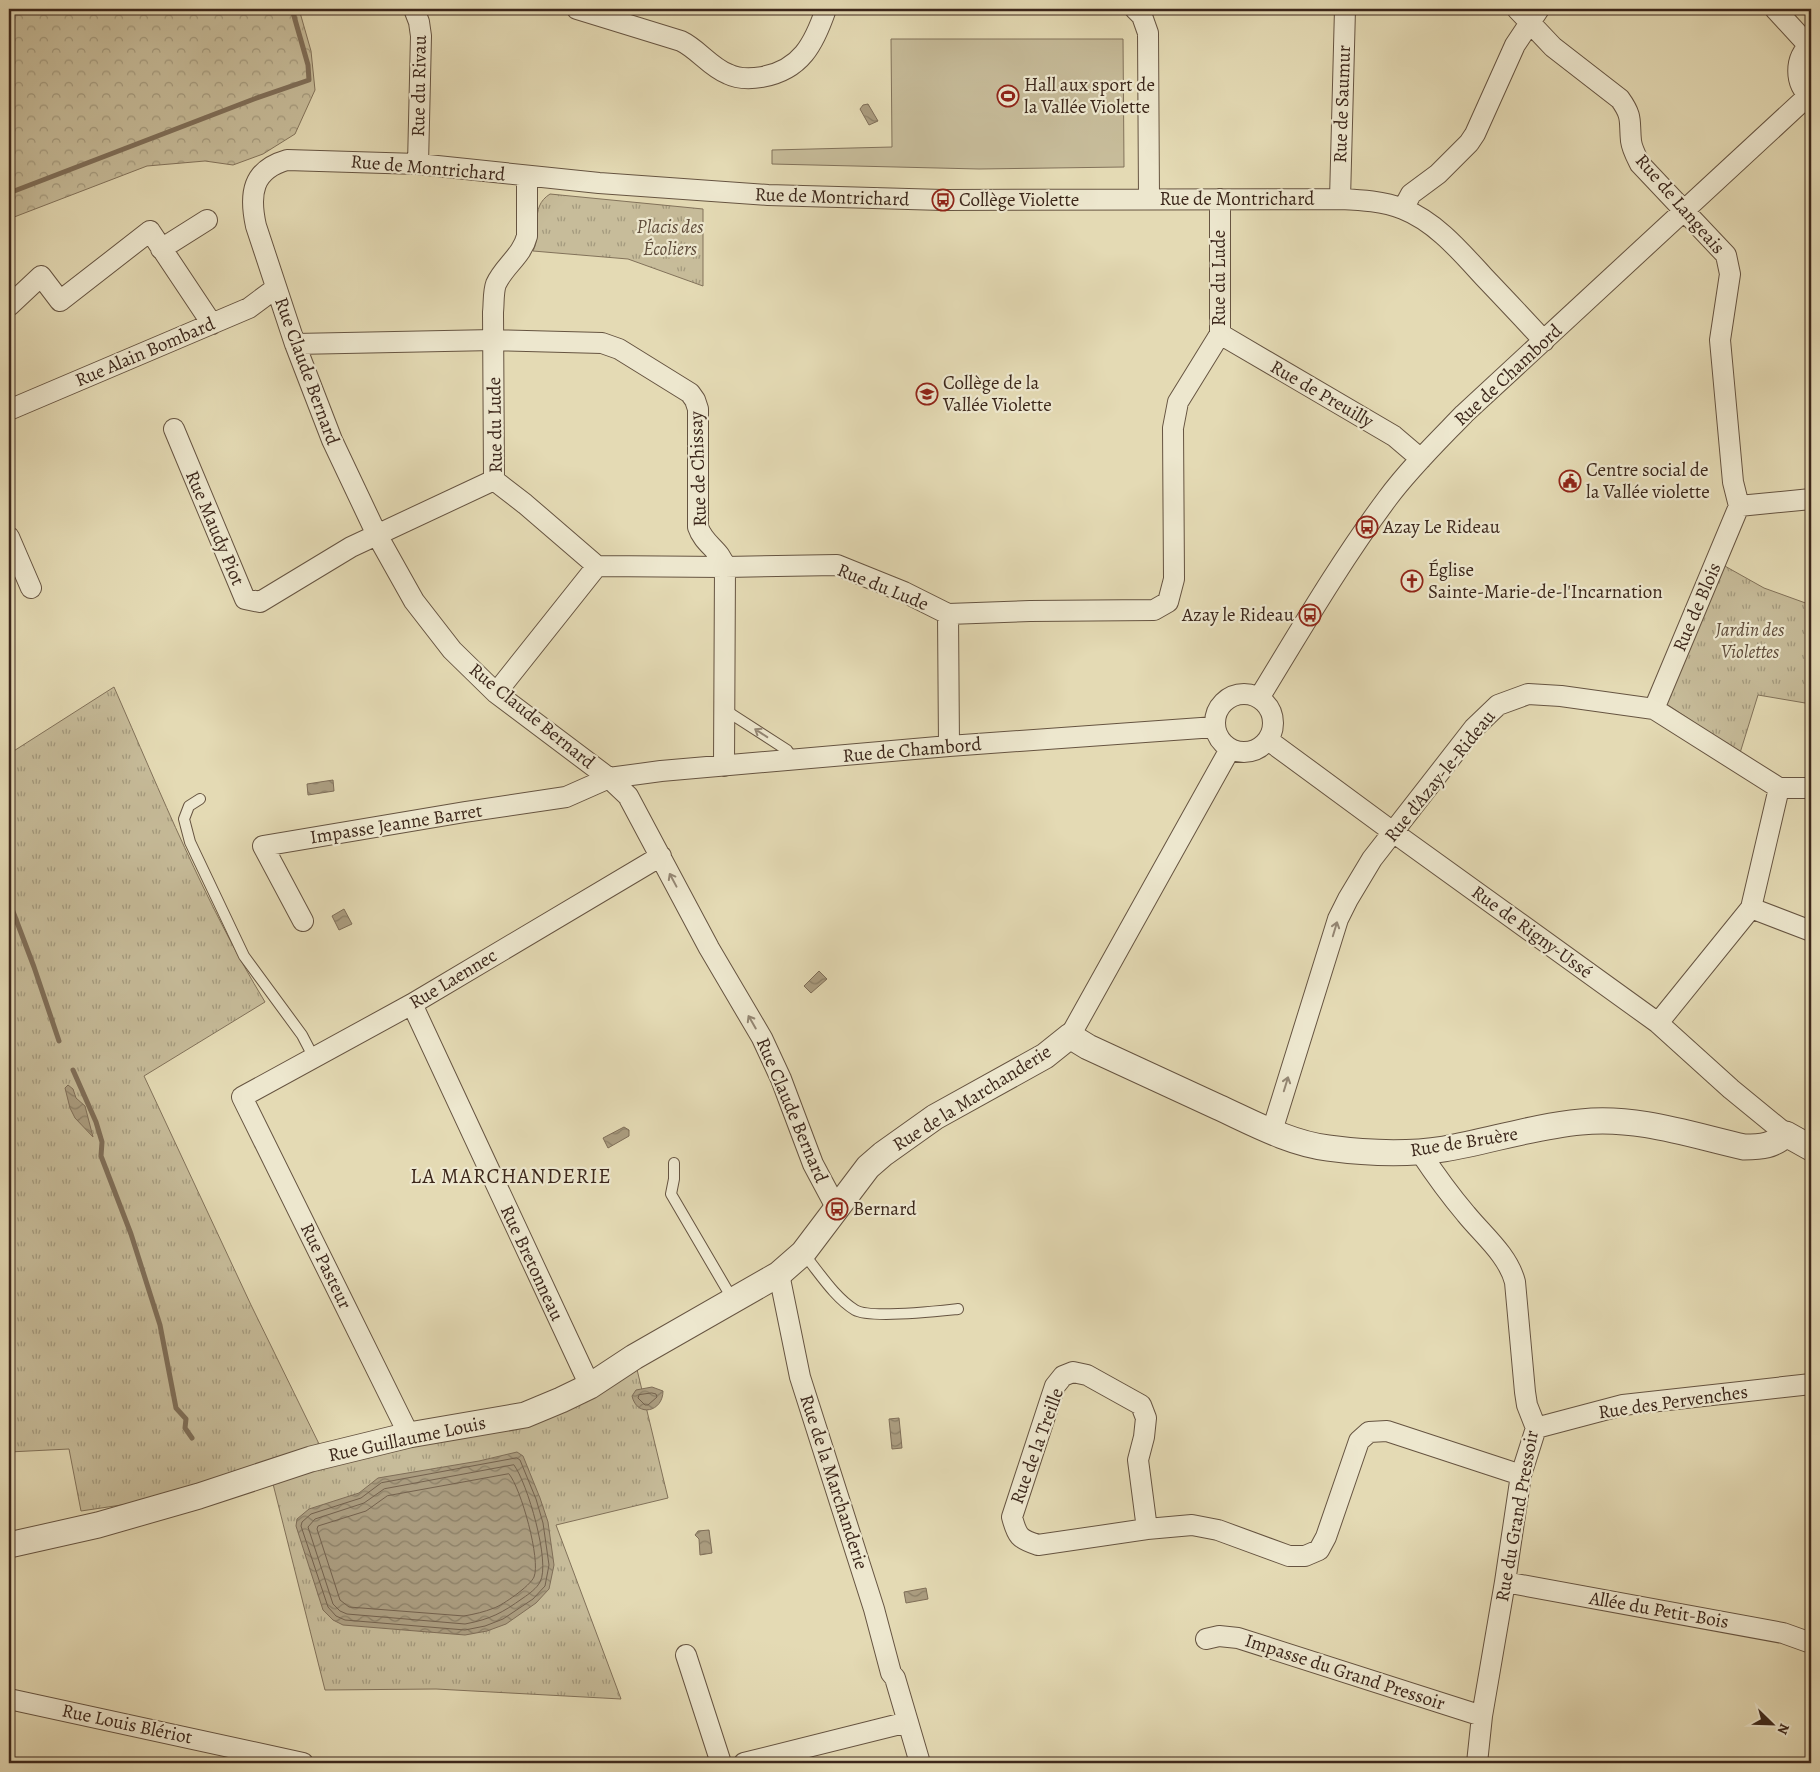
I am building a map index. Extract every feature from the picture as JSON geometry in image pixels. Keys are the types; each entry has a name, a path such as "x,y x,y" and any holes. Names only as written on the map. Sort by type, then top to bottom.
{"street":[{"name":"Rue du Rivau","path":"414,9 419,22 421,36 418,164"},
{"path":"577,9 681,41 688,44 719,70 728,75 743,78 758,78 779,73 799,60 812,44 826,9"},
{"path":"1135,9 1142,16 1148,33 1149,198"},
{"name":"Rue de Saumur","path":"1340,199 1345,9"},
{"path":"1774,9 1810,45 1800,58 1798,66 1800,82 1810,96"},
{"path":"1403,209 1411,194 1438,174 1469,143 1475,134 1528,13"},
{"name":"Rue de Langeais","path":"1528,13 1552,47 1620,99 1628,110 1631,142 1640,164 1726,255 1730,274 1720,340 1733,482 1739,506"},
{"name":"Rue de Chambord","path":"1259,698 1348,554 1388,497 1421,459 1464,414 1810,96"},
{"name":"Rue de Montrichard","path":"256,182 268,168 276,163 287,160 418,164 527,177 768,196 942,200 1340,199 1386,203 1403,209 1431,225 1449,240 1544,341"},
{"name":"Rue du Lude","path":"527,177 527,236 519,254 503,272 496,285 493,312 494,480 597,566 725,567 837,564 904,592 948,614 1154,610 1168,602 1174,579 1172,428 1178,402 1220,334 1220,199"},
{"name":"Rue Claude Bernard","path":"256,182 252,206 256,226 295,344 332,440 377,535 414,601 452,650 496,693 609,778 628,796 709,948 762,1038 781,1079 813,1164 837,1209"},
{"path":"161,249 207,220"},
{"path":"9,306 41,276 60,301 150,231 212,324"},
{"name":"Rue Alain Bombard","path":"9,410 249,308 276,288"},
{"name":"Rue de Preuilly","path":"1220,334 1394,436 1421,459"},
{"name":"Rue de Chissay","path":"295,344 494,340 602,343 611,345 690,394 695,400 698,409 698,527 704,540 720,555 725,567"},
{"name":"Rue Maudy Piot","path":"174,429 245,599 260,602 351,547 377,535"},
{"path":"377,535 494,480"},
{"path":"1739,506 1811,498"},
{"name":"Rue de Blois","path":"1654,709 1739,506"},
{"path":"9,537 31,588"},
{"path":"496,693 597,566"},
{"path":"724,766 725,567"},
{"path":"948,614 949,746"},
{"path":"1244,694 1259,698 1271,713 1272,731 1268,740 1261,748 1251,752 1240,753 1230,749 1220,740 1215,727 1218,711 1228,699 1244,694"},
{"name":"Rue d'Azay-le-Rideau","path":"1272,1131 1338,919 1360,877 1474,728 1498,705 1528,694 1561,696 1654,709 1779,788"},
{"name":"Rue de Chambord","path":"609,778 662,771 949,746 1215,727"},
{"name":"Rue de Rigny-Ussé","path":"1268,740 1658,1022 1732,1089 1786,1134"},
{"name":"Rue de la Marchanderie","path":"920,1763 800,1377 779,1274 803,1253 868,1167 883,1154 935,1117 1045,1056 1070,1036 1230,749"},
{"name":"Impasse Jeanne Barret","path":"303,921 263,846 566,797 609,778"},
{"path":"1658,1022 1751,908 1779,788 1811,788"},
{"name":"Rue Laennec","path":"242,1098 412,1004 661,856"},
{"path":"1751,908 1811,931"},
{"name":"Rue Bretonneau","path":"412,1004 590,1386"},
{"name":"Rue de Bruère","path":"1070,1036 1103,1054 1272,1131 1289,1138 1326,1148 1420,1152 1582,1121 1647,1124 1744,1147 1760,1147 1777,1142 1786,1134"},
{"name":"Rue Pasteur","path":"242,1098 409,1435"},
{"path":"1786,1134 1811,1148"},
{"name":"Rue du Grand Pressoir","path":"1420,1152 1466,1214 1510,1265 1516,1282 1527,1405 1536,1428 1521,1475 1482,1716 1477,1763"},
{"name":"Rue Guillaume Louis","path":"9,1545 98,1525 199,1496 301,1462 409,1435 525,1415 590,1386 634,1357 779,1274"},
{"name":"Rue de la Treille","path":"1147,1529 1138,1460 1144,1437 1146,1418 1141,1406 1087,1375 1073,1372 1063,1376 1055,1386 1012,1517 1016,1532 1024,1540 1038,1545 1147,1529 1192,1525 1218,1530 1289,1556 1305,1556 1319,1550 1323,1543 1359,1441 1369,1432 1387,1432 1521,1475"},
{"name":"Rue des Pervenches","path":"1536,1428 1622,1405 1811,1384"},
{"name":"Allée du Petit-Bois","path":"1505,1582 1783,1633 1811,1643"},
{"name":"Impasse du Grand Pressoir","path":"1206,1639 1219,1636 1238,1638 1482,1716"},
{"path":"686,1655 721,1763"},
{"name":"Rue Louis Blériot","path":"9,1699 303,1763"},
{"path":"744,1763 908,1722"}],"lane":[{"path":"725,710 787,750 794,760"},
{"path":"200,799 188,806 184,819 190,842 244,956 302,1035 314,1058"},
{"path":"674,1163 672,1194 733,1300"},
{"path":"803,1253 839,1297 856,1311 870,1314 958,1309"}],"green space":[{"path":"9,9 299,9 311,51 315,90 295,134 263,154 233,165 205,161 147,166 9,219"},
{"name":"Hall aux sport de la Vallée Violette","path":"891,39 1123,39 1124,167 979,169 772,164 772,150 892,147"},
{"name":"Placis des Écoliers","path":"550,194 703,209 703,286 628,259 533,251 537,236 539,206"},
{"name":"Jardin des Violettes","path":"1723,565 1764,588 1811,605 1811,704 1758,695 1740,753 1665,703"},
{"path":"114,687 203,887 265,1002 144,1076 251,1305 322,1450 175,1497 81,1511 69,1449 9,1452 9,754"},
{"path":"634,1357 668,1498 556,1525 621,1699 436,1689 325,1690 270,1472 485,1423"}],"water":[{"path":"868,104 878,121 869,125 860,109 863,105"},
{"path":"333,780 334,791 308,795 307,784"},
{"path":"344,909 352,924 339,930 332,916"},
{"path":"819,971 827,979 811,993 804,986"},
{"path":"68,1085 73,1089 76,1098 85,1106 93,1137 75,1118 70,1108 65,1088"},
{"path":"624,1127 629,1130 629,1136 608,1148 603,1138"},
{"path":"652,1387 663,1391 662,1398 655,1408 644,1410 635,1403 632,1396 636,1390"},
{"path":"899,1418 902,1448 892,1449 889,1419"},
{"path":"517,1452 523,1456 548,1522 554,1565 549,1589 536,1603 506,1624 487,1631 465,1635 343,1625 333,1620 323,1610 296,1526 297,1519 309,1509 359,1493 378,1478 479,1461"},
{"path":"709,1530 712,1553 700,1555 699,1539 695,1535 698,1531"},
{"path":"926,1588 928,1599 906,1603 904,1592"}],"waterway":[{"path":"9,193 254,99 309,80 308,65 292,9"},
{"path":"9,901 59,1041"},
{"path":"73,1070 96,1122 102,1142 101,1156 131,1234 160,1325 176,1408 186,1419 185,1428 192,1438"}],"place":[{"name":"Hall aux sport de la Vallée Violette","path":"1008,96"},
{"name":"Collège Violette","path":"943,200"},
{"name":"Collège de la Vallée Violette","path":"927,394"},
{"name":"Centre social de la Vallée violette","path":"1570,481"},
{"name":"Azay Le Rideau","path":"1367,527"},
{"name":"Église Sainte-Marie-de-l'Incarnation","path":"1412,581"},
{"name":"Azay le Rideau","path":"1310,615"},
{"name":"Bernard","path":"837,1209"}],"district":[{"name":"LA MARCHANDERIE","path":"511,1176"}]}
